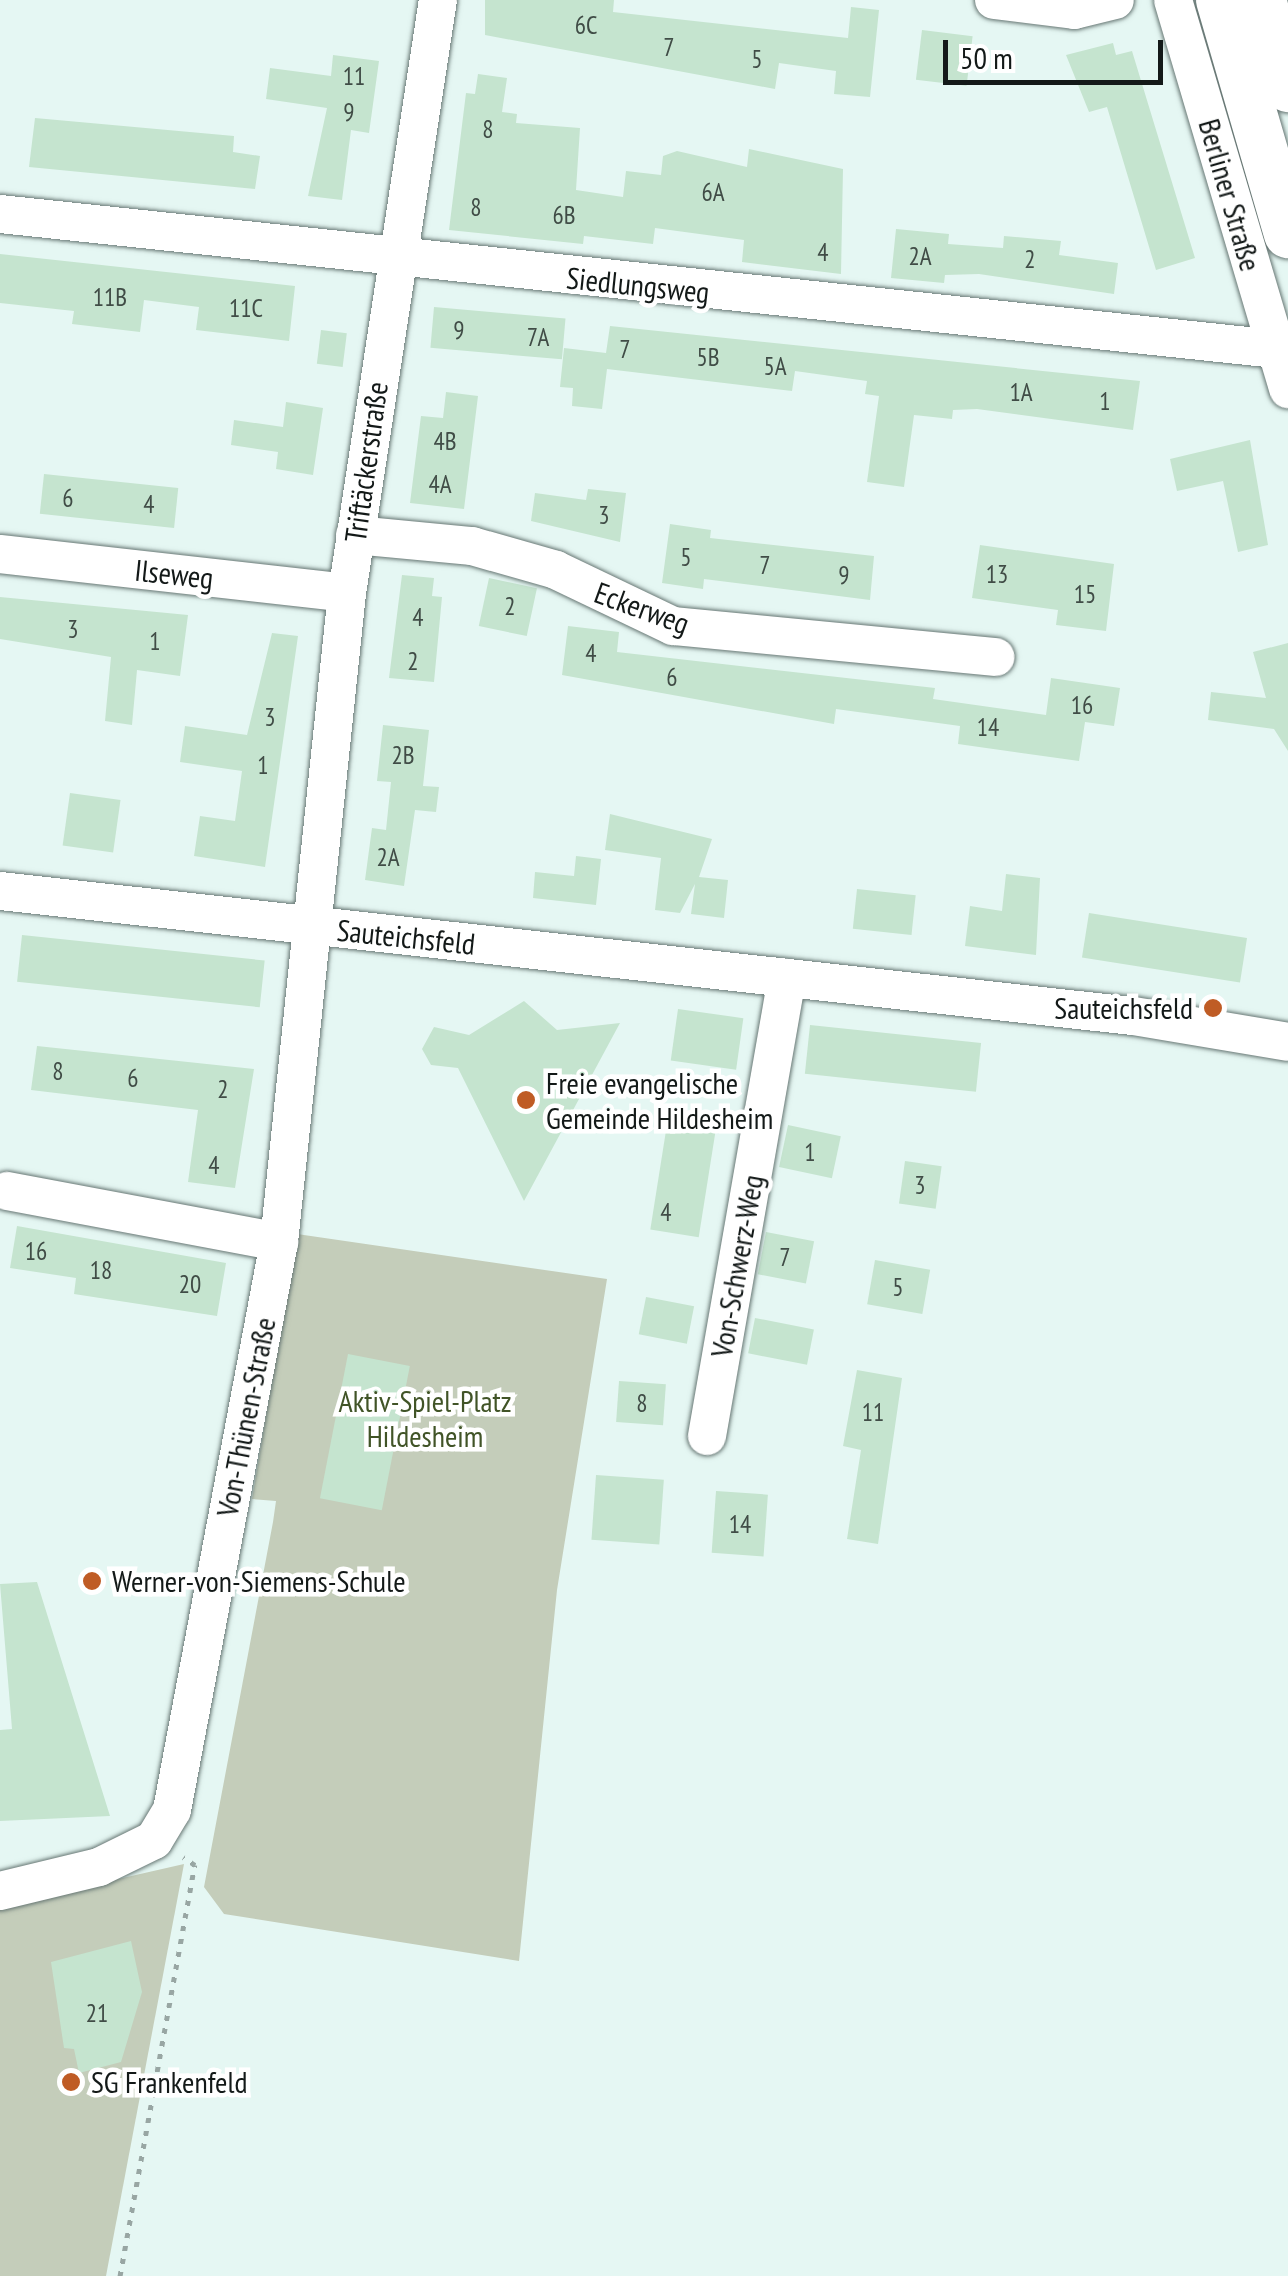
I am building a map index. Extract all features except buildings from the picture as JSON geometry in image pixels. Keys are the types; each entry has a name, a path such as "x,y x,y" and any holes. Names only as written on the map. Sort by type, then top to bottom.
{"main road":[{"path":"1220,0 1288,234"},
{"path":"1262,0 1288,88"}],"street":[{"name":"Triftäckerstraße","path":"317,927 347,594 438,0"},
{"path":"994,0 1074,10 1115,0"},
{"name":"Berliner Straße","path":"1173,0 1288,390"},
{"name":"Siedlungsweg","path":"0,214 396,260 1276,349"},
{"name":"Eckerweg","path":"355,535 472,546 556,570 673,626 996,656"},
{"name":"Ilseweg","path":"0,554 347,594"},
{"name":"Sauteichsfeld","path":"0,891 787,978 1288,1042"},
{"name":"Von-Thünen-Straße","path":"154,1840 172,1810 279,1242 317,927"},
{"name":"Von-Schwerz-Weg","path":"707,1436 787,978"},
{"path":"7,1191 279,1242"},
{"path":"0,1891 99,1867 154,1840"}],"path":[{"path":"120,2276 195,1865 154,1840"}],"green space":[{"name":"Aktiv-Spiel-Platz Hildesheim","path":"297,1234 607,1279 557,1590 519,1961 224,1914 204,1887 276,1501 252,1499"},
{"name":"SG Frankenfeld","path":"184,1864 106,2276 0,2276 0,1906"}],"place":[{"name":"Sauteichsfeld","path":"1213,1008"},
{"name":"Freie evangelische Gemeinde Hildesheim","path":"526,1100"},
{"name":"Werner-von-Siemens-Schule","path":"92,1581"},
{"name":"SG Frankenfeld","path":"71,2082"}]}
